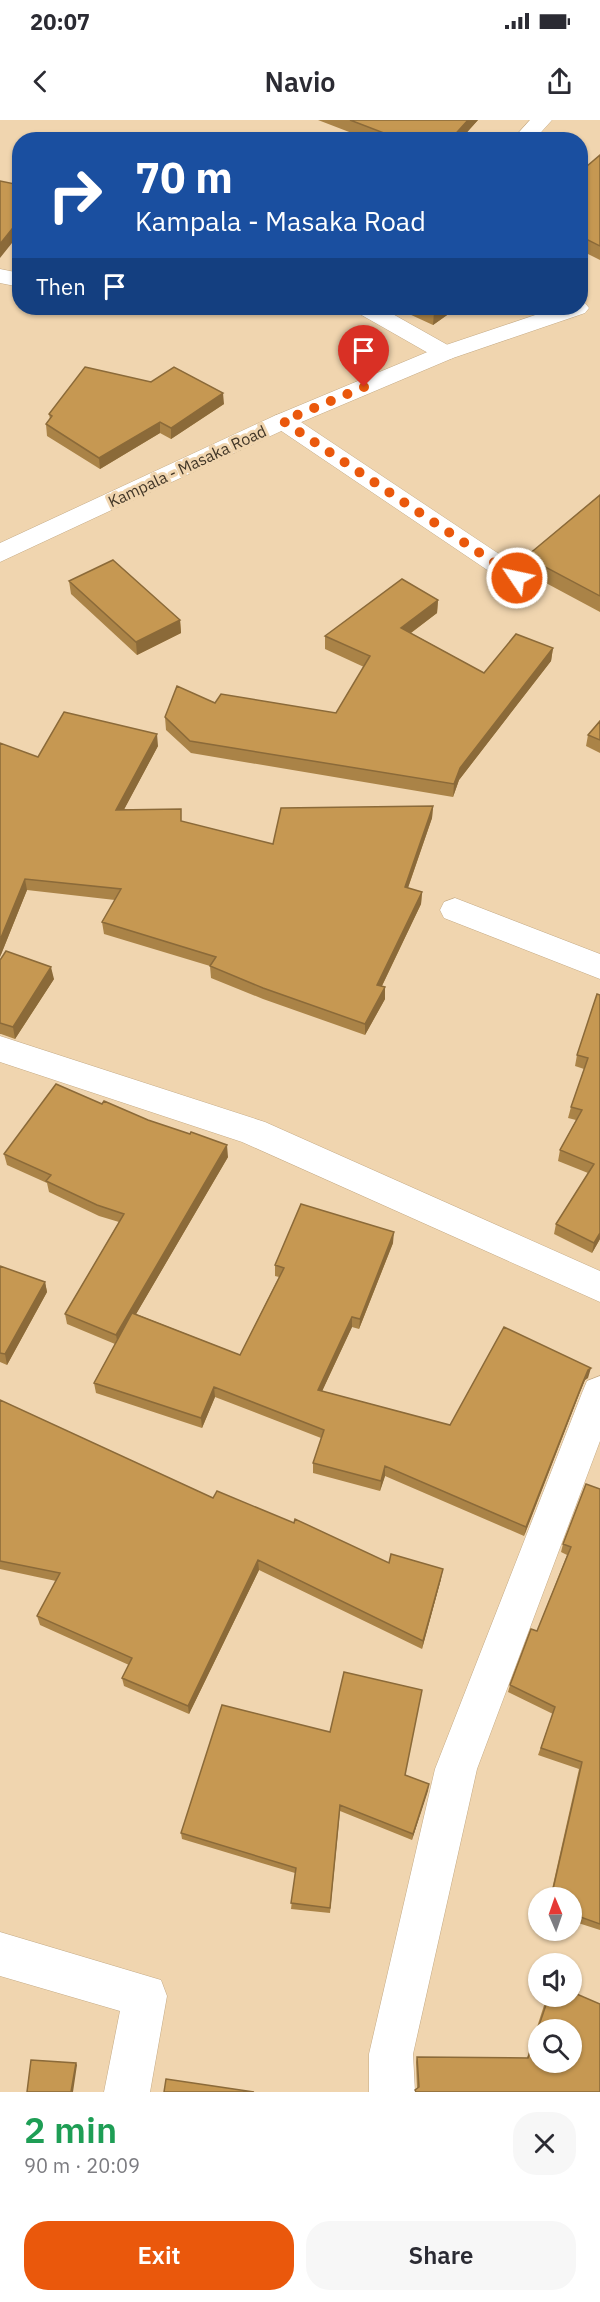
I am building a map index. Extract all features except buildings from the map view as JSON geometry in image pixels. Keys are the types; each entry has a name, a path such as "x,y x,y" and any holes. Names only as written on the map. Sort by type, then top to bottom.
{"street":[{"path":"378,315 445,353"},
{"name":"Kampala - Masaka Road","path":"0,553 283,421 445,353 556,315"},
{"path":"283,421 517,578"},
{"path":"455,910 600,967"},
{"path":"0,1049 253,1132 600,1287"},
{"path":"392,2092 391,2054 456,1769 600,1394"},
{"path":"0,1954 145,1996 127,2092"}],"route":[{"path":"364,387 283,421 517,578"}]}
